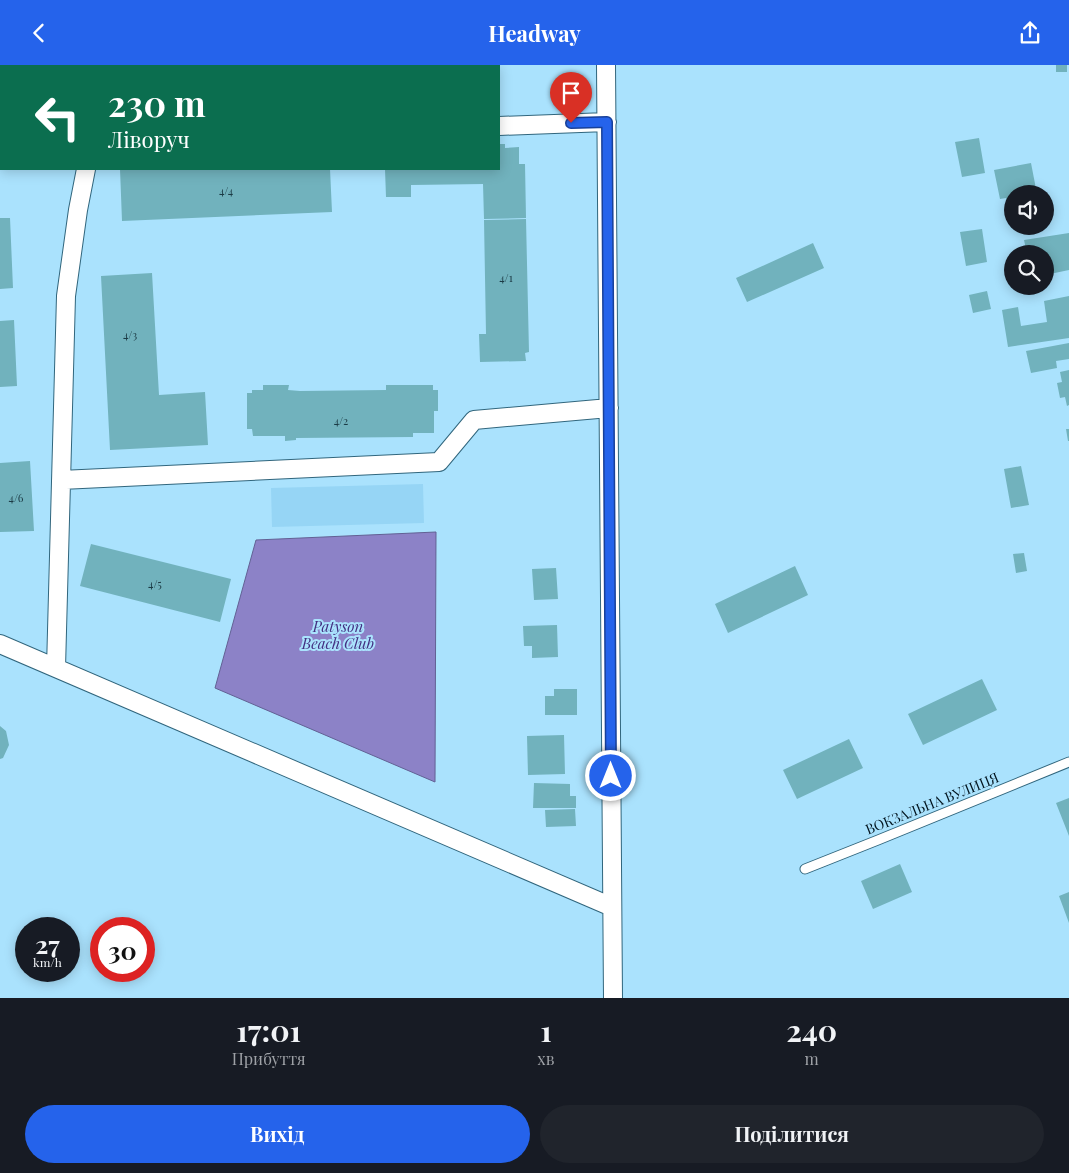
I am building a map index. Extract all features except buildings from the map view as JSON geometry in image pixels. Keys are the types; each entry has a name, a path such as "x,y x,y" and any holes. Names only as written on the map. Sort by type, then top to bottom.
{"street":[{"path":"606,65 613,998"},
{"path":"500,126 607,122"},
{"path":"56,668 66,297 78,210 86,170"},
{"path":"61,480 439,461 474,420 609,408"},
{"path":"0,643 612,907"}],"lane":[{"name":"ВОКЗАЛЬНА ВУЛИЦЯ","path":"805,869 1069,762"}],"shaded area":[{"path":"423,484 424,523 272,527 271,488"}],"water":[{"name":"Patyson Beach Club","path":"436,532 435,782 215,688 256,540"}],"route":[{"path":"571,123 607,122 611,776"}]}
